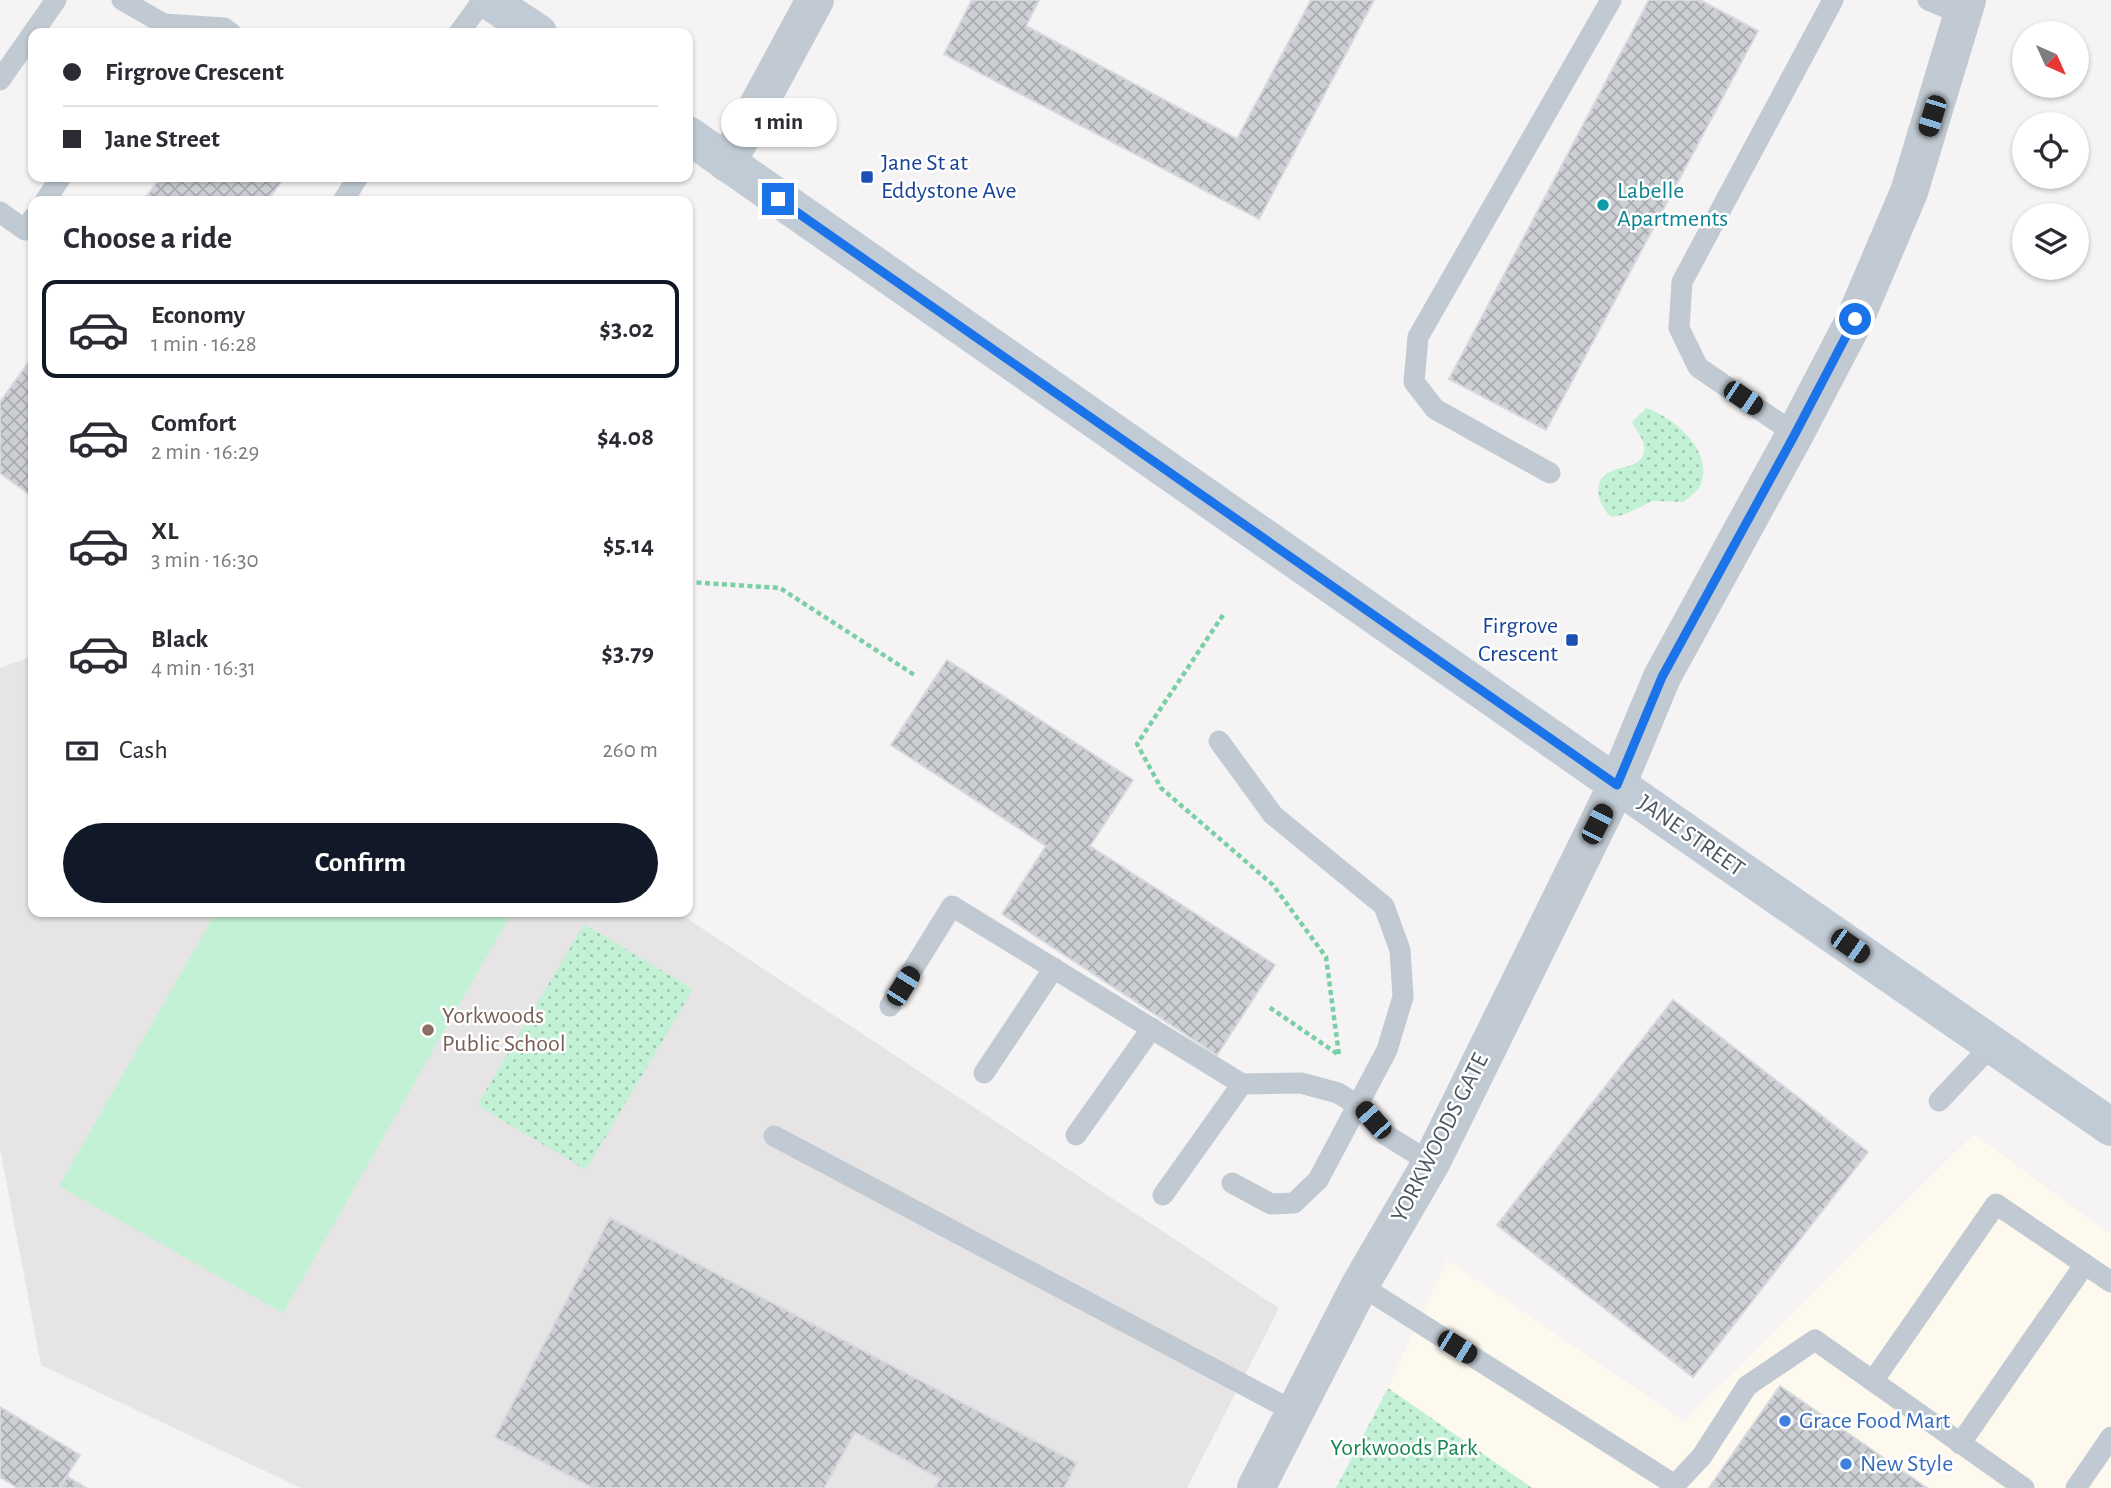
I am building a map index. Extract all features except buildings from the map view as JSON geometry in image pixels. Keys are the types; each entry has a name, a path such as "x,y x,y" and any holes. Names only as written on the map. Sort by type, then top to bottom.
{"main road":[{"path":"485,0 530,28"},
{"name":"JANE STREET","path":"693,139 2111,1127"}],"street":[{"path":"727,163 815,0"},
{"path":"1617,785 1662,677 1855,319 1909,192 1964,7"},
{"name":"YORKWOODS GATE","path":"1256,1488 1360,1285 1431,1163 1617,785"}],"lane":[{"path":"36,28 56,0"},
{"path":"122,0 161,28 224,28"},
{"path":"463,28 485,0"},
{"path":"1550,473 1435,410 1415,382 1418,337 1611,0"},
{"path":"1795,434 1698,367 1678,328 1682,282 1833,0"},
{"path":"1928,0 1964,7"},
{"path":"0,80 28,40"},
{"path":"0,212 25,230 28,226"},
{"path":"1219,741 1273,815 1384,906 1400,950 1403,997 1387,1050 1318,1180 1294,1203 1271,1204 1232,1183"},
{"path":"890,1006 952,906 1242,1084 1301,1083 1338,1093 1359,1106 1386,1135 1431,1163"},
{"path":"984,1073 1054,968"},
{"path":"1076,1135 1152,1028"},
{"path":"1939,1101 1992,1045"},
{"path":"1163,1195 1242,1084"},
{"path":"774,1136 1295,1412"},
{"path":"1873,1381 1996,1204 2111,1282"},
{"path":"1960,1444 2085,1265"},
{"path":"1360,1285 1675,1485 1702,1456 1747,1386 1815,1340 2024,1488"},
{"path":"2076,1488 2111,1437"}],"path":[{"path":"693,582 780,589 916,676"},
{"path":"1223,615 1137,744 1161,788 1273,886 1326,957 1339,1055 1269,1007"}],"shaded area":[{"name":"Yorkwoods Public School","path":"28,658 28,917 685,917 1279,1308 1187,1488 301,1488 41,1365 0,1148 0,668"},
{"path":"1974,1134 2111,1235 2111,1488 1532,1488 1388,1388 1447,1260 1684,1421"}],"green space":[{"path":"1646,408 1669,420 1690,438 1702,461 1700,486 1684,502 1653,501 1623,515 1611,517 1600,500 1599,486 1605,475 1633,465 1644,454 1644,444 1632,422"},
{"path":"213,917 509,917 283,1313 59,1186"},
{"path":"584,924 693,989 586,1170 477,1105"},
{"name":"Yorkwoods Park","path":"1388,1388 1532,1488 1336,1488"}],"place":[{"name":"Jane St at Eddystone Ave","path":"867,177"},
{"name":"Labelle Apartments","path":"1603,205"},
{"name":"Firgrove Crescent","path":"1572,640"},
{"name":"Yorkwoods Public School","path":"428,1030"},
{"name":"Grace Food Mart","path":"1785,1421"},
{"name":"New Style","path":"1846,1464"}],"route":[{"path":"778,199 1617,785 1662,677 1855,319"}]}
